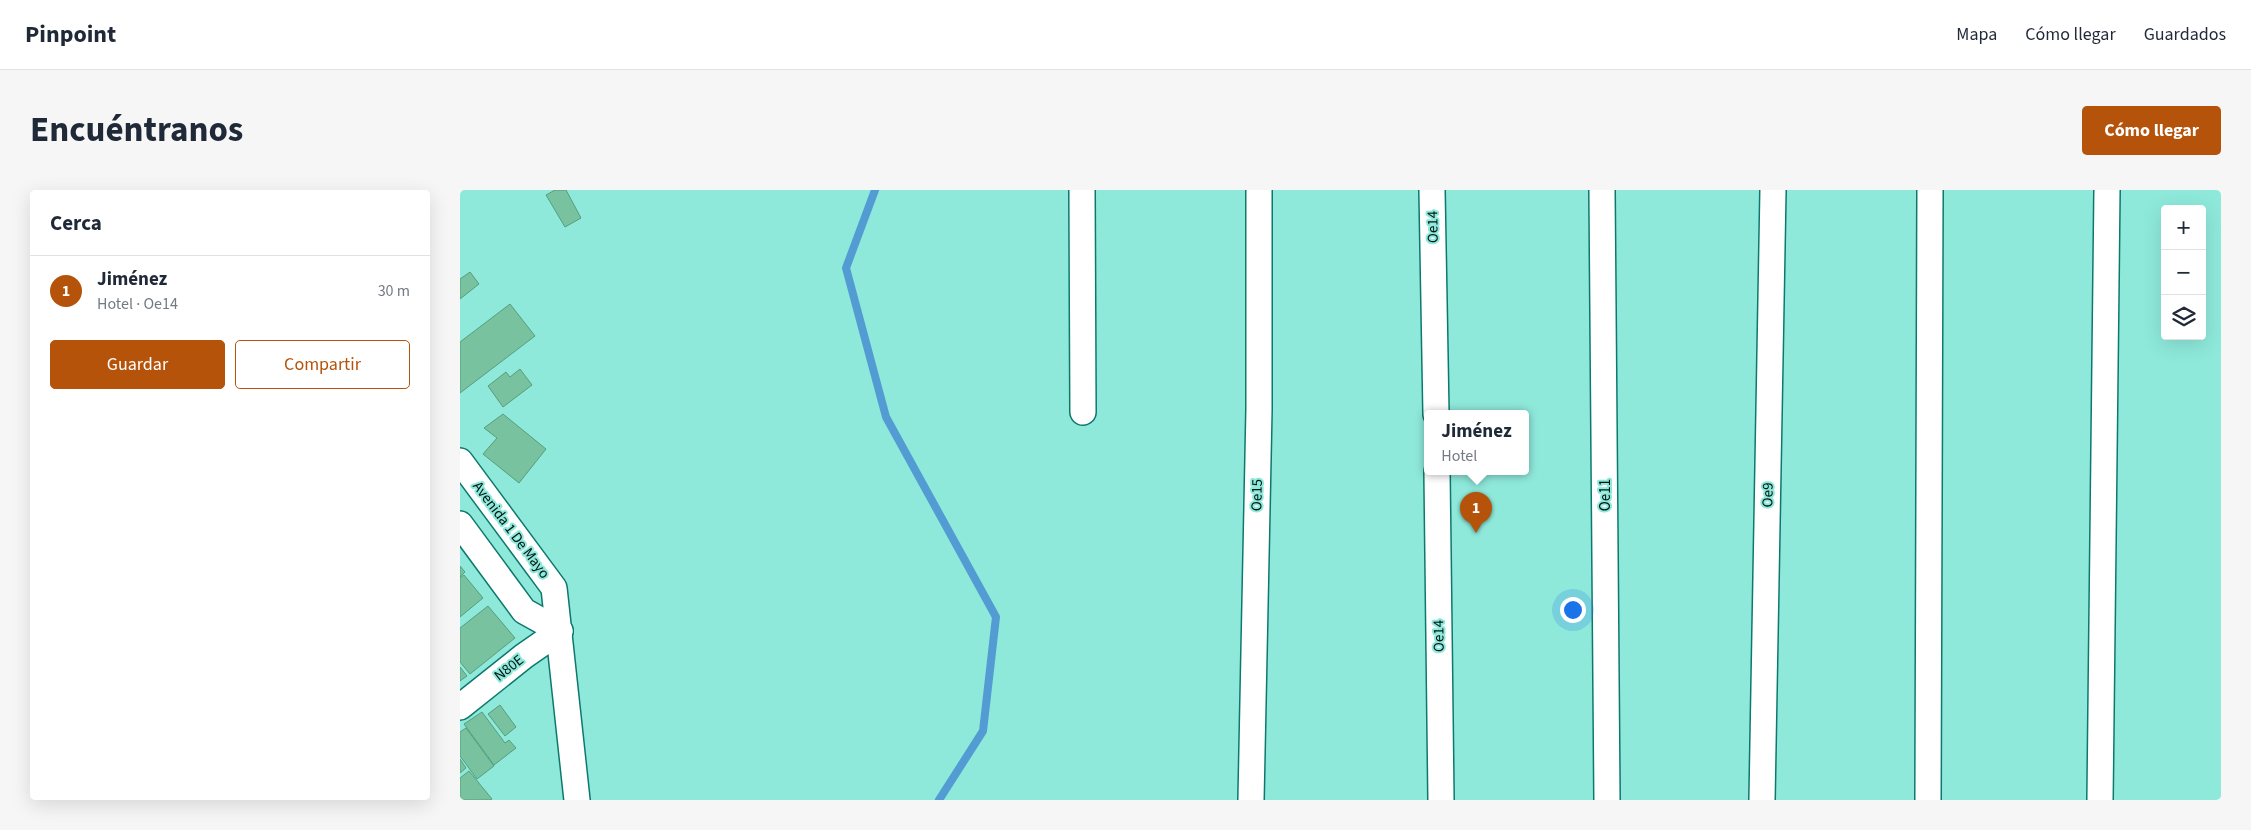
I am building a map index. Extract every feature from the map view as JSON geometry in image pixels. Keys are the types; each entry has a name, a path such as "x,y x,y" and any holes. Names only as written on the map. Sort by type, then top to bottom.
{"street":[{"path":"1082,190 1083,412"},
{"name":"Oe15","path":"1251,800 1259,409 1259,190"},
{"name":"Oe14","path":"1432,190 1436,410"},
{"name":"Oe11","path":"1602,190 1607,800"},
{"name":"Oe9","path":"1762,800 1773,190"},
{"path":"1928,800 1930,190"},
{"path":"2100,800 2106,190"},
{"name":"Avenida 1 De Mayo","path":"460,461 554,588 577,800"},
{"name":"Oe14","path":"1436,475 1441,800"},
{"path":"460,524 524,611 560,631"},
{"name":"N80E","path":"460,707 524,656 560,631"}],"building":[{"path":"555,190 566,190 581,218 565,227 546,195"},
{"path":"470,272 479,284 460,299 460,279"},
{"path":"510,304 535,336 460,393 460,342"},
{"path":"520,369 532,385 503,407 488,386 506,372 510,377"},
{"path":"503,414 546,449 519,483 483,454 497,438 484,428"},
{"path":"460,566 465,572 460,577"},
{"path":"464,575 483,598 460,617 460,578"},
{"path":"488,606 515,638 470,674 460,662 460,628"},
{"path":"460,667 467,676 460,681"},
{"path":"500,705 516,727 505,736 488,714"},
{"path":"482,712 505,743 509,740 516,748 494,765 464,724"},
{"path":"466,728 494,766 477,779 460,756 460,732"},
{"path":"460,759 466,768 460,773"},
{"path":"469,771 492,799 460,800 460,778"}],"waterway":[{"path":"875,190 846,268 886,417 996,617 983,731 939,800"}],"place":[{"name":"Jiménez","path":"1476,533"}]}
